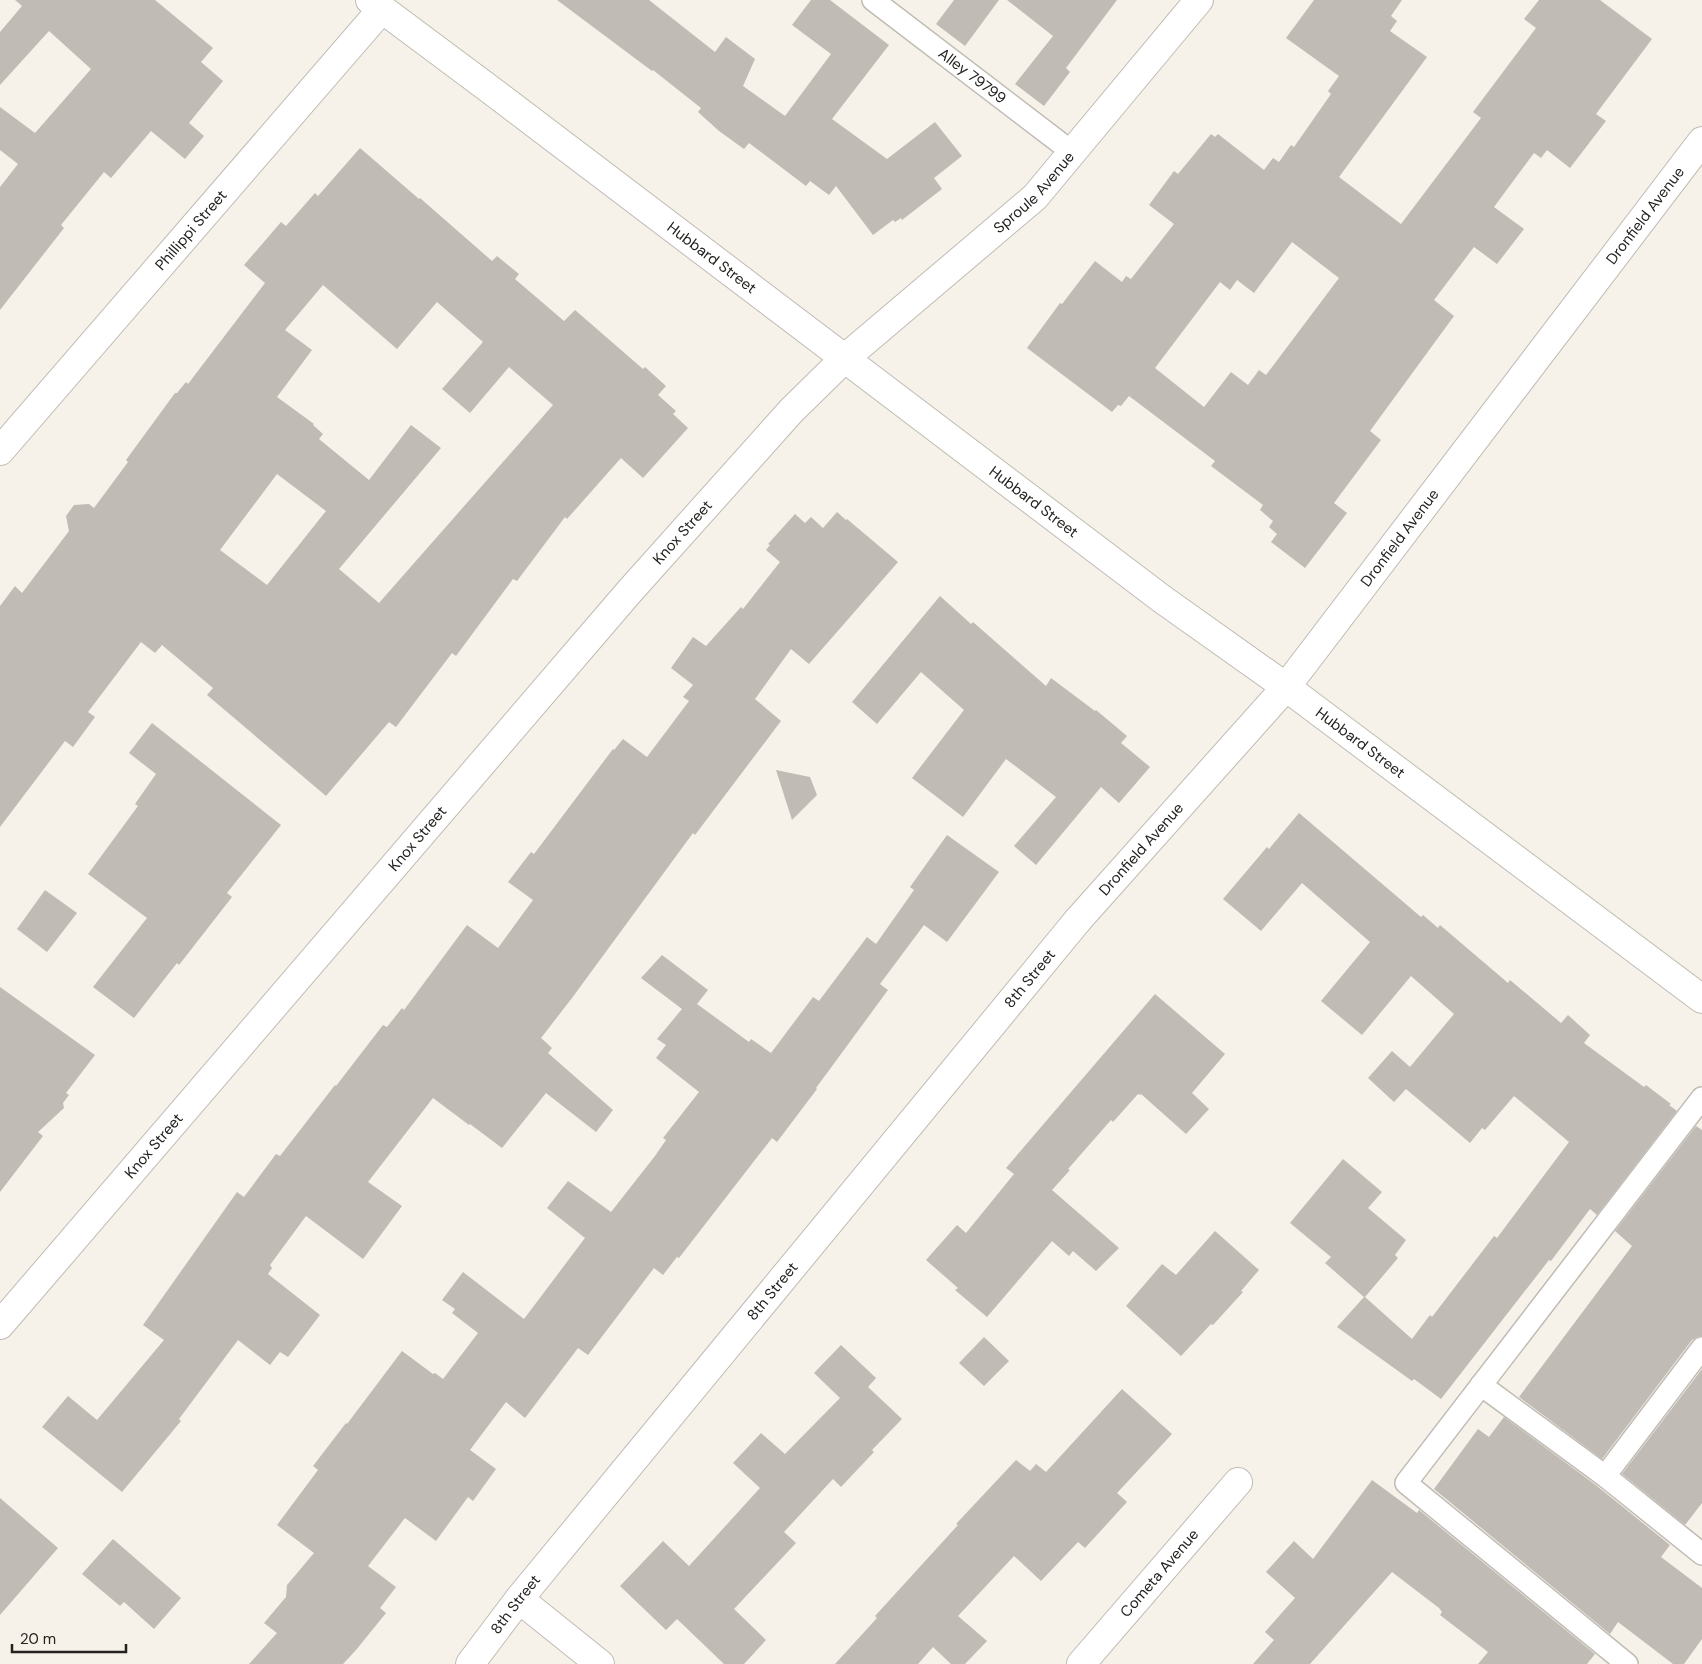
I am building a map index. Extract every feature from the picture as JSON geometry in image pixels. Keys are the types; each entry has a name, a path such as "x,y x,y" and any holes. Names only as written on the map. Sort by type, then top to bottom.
{"street":[{"name":"Sproule Avenue","path":"844,359 1035,197 1199,0"},
{"name":"Hubbard Street","path":"376,4 1162,599 1286,686 1702,999"},
{"name":"Phillippi Street","path":"0,451 376,4"},
{"name":"Dronfield Avenue","path":"1078,920 1286,686 1702,141"},
{"name":"Knox Street","path":"0,1325 629,592 791,411 844,359"},
{"name":"8th Street","path":"470,1664 519,1599 1078,920"},
{"name":"Cometa Avenue","path":"1082,1664 1238,1482"},
{"path":"519,1599 600,1664"}],"lane":[{"name":"Alley 79799","path":"873,0 1072,152"},
{"path":"1628,1664 1406,1483 1702,1098"},
{"path":"1606,1476 1702,1348"},
{"path":"1481,1385 1606,1476 1702,1554"}],"building":[{"path":"15,0 155,0 213,48 201,62 223,81 189,123 204,136 185,159 151,131 111,178 104,172 61,225 64,228 0,310 0,187 18,164 0,150 0,107 35,133 91,69 49,31 0,85 0,32 22,6"},
{"path":"557,0 649,0 715,52 726,37 755,59 743,86 785,116 831,54 792,25 811,0 830,0 889,45 832,119 887,159 935,122 962,156 934,178 942,189 902,220 901,218 895,222 893,220 873,235 836,186 829,195 810,181 806,186 749,143 744,149 719,131 698,112 701,108 653,70"},
{"path":"954,0 999,0 965,46 936,24"},
{"path":"1007,0 1117,0 1066,68 1070,72 1044,106 1015,84 1053,36"},
{"path":"1314,0 1402,0 1391,16 1397,21 1390,31 1427,57 1339,177 1401,224 1481,118 1473,112 1536,28 1524,19 1539,0 1600,0 1652,39 1596,114 1606,121 1570,168 1547,150 1541,158 1534,153 1494,207 1524,229 1497,264 1474,247 1434,300 1454,316 1370,431 1381,440 1334,503 1347,513 1305,568 1271,542 1277,534 1269,527 1273,521 1260,510 1263,505 1211,466 1215,461 1129,396 1121,406 1118,405 1112,412 1027,348 1060,303 1062,304 1095,261 1122,282 1126,276 1131,279 1174,224 1149,205 1174,171 1178,174 1211,134 1215,137 1218,134 1264,170 1273,158 1279,162 1291,145 1294,147 1331,94 1328,91 1339,76 1286,38","holes":["1292,242 1339,278 1266,375 1259,370 1248,385 1231,372 1204,407 1155,368 1220,282 1230,290 1237,280 1254,293"]},
{"path":"360,148 492,261 497,256 519,274 515,279 564,321 575,310 643,369 645,367 666,386 658,395 676,411 673,414 688,428 643,478 621,458 567,519 565,517 517,581 513,579 456,656 452,653 396,727 389,722 326,796 207,695 213,688 162,645 155,653 141,642 88,712 95,717 73,747 65,741 0,827 0,606 15,586 22,593 69,531 66,516 74,505 89,504 94,508 175,393 186,382 188,384 265,283 244,265 281,222 286,226 315,193 318,196","holes":["323,285 397,349 437,302 483,342 442,389 470,413 509,367 553,405 379,603 339,569 441,448 411,425 369,480 319,439 323,434 314,424 277,397 312,350 285,330","277,474 326,511 267,585 220,550"]},
{"path":"837,512 898,562 809,664 791,649 755,699 781,721 695,835 693,833 541,1038 552,1048 548,1053 613,1110 596,1132 546,1093 502,1148 433,1098 368,1182 402,1206 363,1259 306,1216 270,1265 272,1268 268,1274 320,1315 288,1357 280,1352 270,1365 238,1340 179,1419 181,1421 122,1492 42,1427 68,1396 97,1420 164,1340 143,1325 237,1192 244,1197 276,1154 280,1156 383,1025 387,1027 402,1008 404,1010 467,925 498,948 533,900 508,882 531,852 534,854 613,749 623,739 647,757 689,701 683,697 693,685 671,668 693,637 706,646 741,607 743,609 780,562 766,550 770,545 768,544 795,514 805,523 811,517 823,528"},
{"path":"940,596 971,624 973,622 1046,686 1051,678 1096,710 1127,736 1121,743 1150,767 1119,803 1101,787 1036,865 1014,846 1056,797 1006,759 963,817 912,778 964,710 921,672 877,724 852,702"},
{"path":"152,723 281,825 227,893 232,897 179,965 177,963 134,1018 93,987 147,918 88,874 138,806 135,804 156,774 129,753"},
{"path":"776,770 810,777 817,795 792,820"},
{"path":"1299,813 1421,917 1423,915 1438,928 1440,925 1508,983 1510,980 1561,1023 1568,1015 1590,1035 1584,1043 1644,1087 1646,1085 1671,1104 1669,1105 1677,1111 1597,1215 1590,1209 1441,1399 1414,1379 1412,1381 1337,1327 1364,1297 1325,1263 1331,1257 1290,1223 1343,1159 1382,1192 1368,1208 1406,1240 1395,1255 1398,1258 1365,1297 1412,1339 1430,1315 1432,1317 1494,1236 1497,1238 1569,1142 1514,1096 1485,1130 1482,1128 1470,1143 1406,1089 1394,1102 1368,1078 1392,1051 1410,1067 1454,1014 1411,976 1362,1035 1321,1001 1370,942 1302,883 1261,931 1223,899"},
{"path":"947,835 999,872 947,942 924,925 880,984 888,990 817,1089 777,1142 772,1138 679,1258 677,1257 663,1275 654,1268 588,1355 578,1348 525,1418 506,1402 470,1450 496,1469 473,1501 468,1497 436,1541 405,1518 368,1566 396,1587 380,1608 386,1613 356,1650 343,1664 249,1664 277,1633 264,1623 286,1597 287,1585 314,1553 277,1525 318,1470 313,1466 402,1351 433,1374 435,1373 443,1379 478,1333 452,1313 455,1309 442,1300 463,1272 524,1319 585,1238 547,1208 568,1181 611,1212 655,1156 666,1140 663,1138 699,1092 656,1058 666,1045 657,1039 682,1009 641,978 662,955 708,990 697,1004 749,1042 751,1039 771,1053 813,997 819,1001 867,937 876,944 914,890 910,887"},
{"path":"45,890 77,913 47,952 17,929"},
{"path":"0,987 95,1055 66,1093 69,1095 63,1103 64,1108 38,1132 43,1136 0,1192"},
{"path":"1155,994 1225,1054 1192,1093 1209,1109 1186,1134 1141,1094 1138,1094 1113,1122 1111,1120 1052,1190 1119,1248 1096,1271 1073,1251 1069,1256 1052,1241 987,1317 955,1290 958,1288 926,1260 957,1225 966,1233 1014,1174 1006,1168"},
{"path":"1696,1126 1702,1130 1702,1336 1692,1340 1602,1459 1519,1397 1632,1246 1615,1231"},
{"path":"1215,1231 1259,1270 1241,1291 1243,1292 1181,1356 1126,1306 1162,1264 1176,1275"},
{"path":"984,1337 1009,1361 984,1386 959,1363"},
{"path":"841,1345 876,1378 868,1387 902,1419 872,1450 874,1452 841,1487 833,1479 784,1532 796,1543 734,1609 766,1640 744,1664 724,1664 677,1619 666,1630 620,1586 663,1541 689,1566 760,1488 733,1463 761,1433 785,1454 840,1398 814,1373"},
{"path":"1702,1369 1702,1503 1685,1525 1622,1474"},
{"path":"1122,1389 1172,1434 1117,1493 1127,1502 1085,1548 1078,1542 1041,1581 1014,1556 958,1616 987,1641 965,1664 951,1664 933,1647 918,1664 835,1664 877,1618 875,1616 958,1525 956,1524 1016,1460 1030,1471 1036,1464 1046,1472"},
{"path":"1504,1417 1597,1486 1670,1545 1661,1557 1702,1588 1702,1639 1684,1664 1673,1664 1618,1622 1610,1634 1434,1489 1478,1429 1489,1437"},
{"path":"1372,1480 1417,1513 1419,1510 1595,1654 1587,1664 1478,1664 1488,1652 1440,1615 1442,1612 1439,1608 1392,1572 1310,1664 1253,1664 1274,1640 1265,1632 1295,1598 1266,1572 1294,1541 1313,1559"},
{"path":"0,1498 58,1548 0,1615"},
{"path":"113,1539 181,1598 154,1629 124,1602 120,1606 82,1574"}]}
